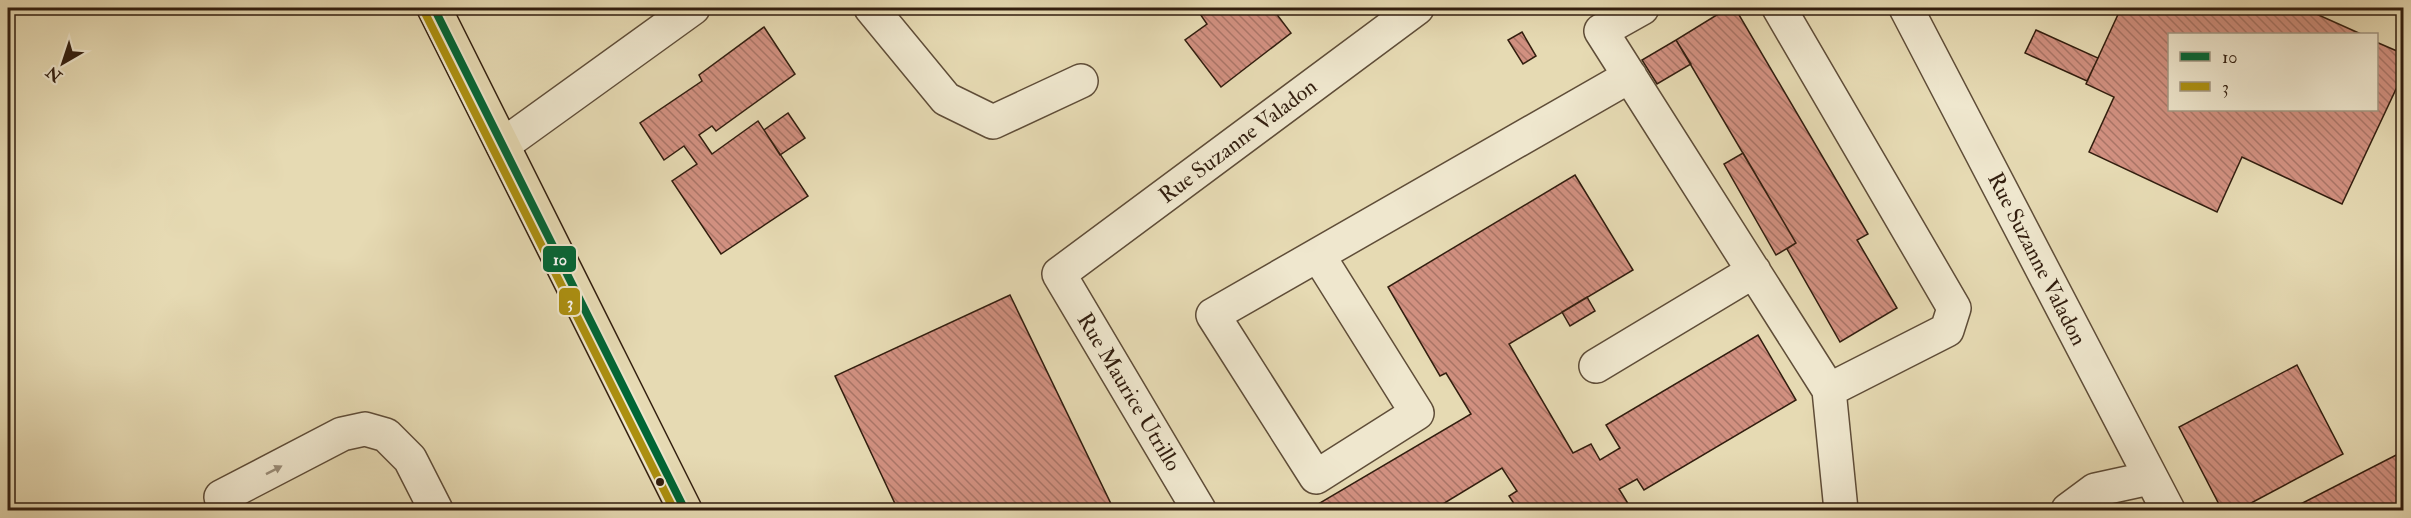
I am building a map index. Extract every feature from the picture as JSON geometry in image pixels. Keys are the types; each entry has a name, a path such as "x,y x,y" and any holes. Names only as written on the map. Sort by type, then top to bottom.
{"main road":[{"path":"434,8 685,510"}],"street":[{"path":"503,145 693,8"},
{"path":"871,8 946,99 993,122 1081,81"},
{"name":"Rue Suzanne Valadon","path":"1059,274 1417,8"},
{"path":"1642,8 1601,31 1828,390 1841,510"},
{"path":"1779,8 1954,308 1947,330 1828,390"},
{"name":"Rue Suzanne Valadon","path":"1906,8 2168,510"},
{"path":"1318,255 1417,413 1316,477 1213,315 1630,76"},
{"path":"1596,366 1754,271"},
{"name":"Rue Maurice Utrillo","path":"1059,274 1199,510"},
{"path":"222,497 342,434 365,429 386,435 410,459 436,510"},
{"path":"2068,510 2096,490 2150,478"}],"building":[{"path":"1196,8 1272,8 1291,33 1221,87 1185,40 1207,24"},
{"path":"1728,8 1735,8 1868,234 1857,240 1897,308 1840,342 1787,249 1796,243 1676,40"},
{"path":"2121,8 2303,8 2359,33 2168,33 2168,111 2378,111 2378,43 2404,54 2404,72 2342,204 2242,157 2217,212 2089,152 2114,97 2086,84"},
{"path":"764,27 795,74 716,131 712,126 699,135 712,154 758,121 808,196 721,254 672,181 697,164 684,146 664,160 640,123 702,81 699,75"},
{"path":"2036,30 2098,58 2087,81 2025,53"},
{"path":"1522,32 1536,56 1523,64 1508,40"},
{"path":"1676,40 1691,64 1657,84 1642,60"},
{"path":"788,113 805,138 780,155 764,130"},
{"path":"1743,153 1796,243 1776,255 1724,164"},
{"path":"1575,175 1633,270 1509,344 1573,453 1591,444 1600,460 1620,448 1606,425 1758,335 1796,400 1644,490 1637,479 1619,489 1632,510 1518,510 1509,496 1517,491 1502,468 1433,510 1308,510 1471,414 1446,373 1440,376 1388,287"},
{"path":"1010,295 1114,510 898,510 835,376"},
{"path":"1587,297 1595,311 1570,326 1562,312"},
{"path":"2297,365 2343,454 2238,510 2222,510 2179,427"},
{"path":"2404,451 2404,510 2289,510"}],"transit line":[{"name":"10","path":"434,8 685,510"},
{"name":"3","path":"425,13 674,510"}]}
